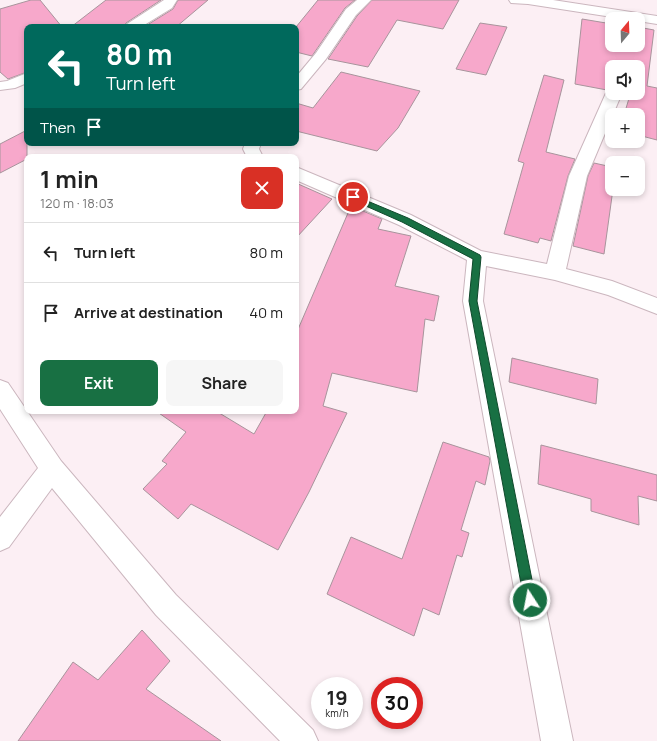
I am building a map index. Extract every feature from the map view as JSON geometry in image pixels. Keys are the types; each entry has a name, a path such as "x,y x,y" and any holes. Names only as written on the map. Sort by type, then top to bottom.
{"street":[{"path":"137,24 167,5 171,0"},
{"path":"299,82 321,56 352,12 364,0"},
{"path":"515,0 528,0 657,20"},
{"path":"0,86 10,85 24,78"},
{"path":"555,273 578,176 611,100"},
{"path":"299,174 405,220 477,257 555,273 612,289 657,306"},
{"path":"477,257 473,301 557,741"},
{"path":"0,390 52,470 166,605 302,741"},
{"path":"0,538 52,470"}],"building":[{"path":"31,0 40,0 60,24 24,24 24,73 8,79 0,72 0,9"},
{"path":"106,0 161,0 126,24 75,24"},
{"path":"178,0 208,0 180,24 149,24 173,9"},
{"path":"318,0 355,0 345,8 312,56 299,53 298,24"},
{"path":"372,0 459,0 443,29 397,20 368,67 328,59 357,16"},
{"path":"582,19 605,23 605,52 645,52 645,28 654,30 647,86 657,88 657,140 645,137 645,108 626,108 628,100 645,100 645,60 605,60 605,90 575,84"},
{"path":"480,23 507,27 486,75 456,69"},
{"path":"341,72 420,91 398,128 377,151 299,132 299,104 313,108"},
{"path":"544,75 564,80 546,152 575,159 568,176 551,241 540,238 538,243 504,234 524,163 518,161"},
{"path":"24,132 24,146 27,146 27,154 24,154 24,161 0,173 0,144"},
{"path":"594,163 605,165 605,196 612,196 604,254 573,246 588,176"},
{"path":"299,184 332,199 299,235"},
{"path":"351,206 382,219 378,229 411,236 395,286 439,296 434,321 425,319 417,392 332,373 323,406 347,413 309,492 278,550 191,504 178,519 143,489 167,464 162,461 186,432 160,414 221,414 254,434 265,414 299,414 299,327"},
{"path":"512,358 598,379 596,404 509,382"},
{"path":"443,442 489,457 490,461 485,485 476,481 461,530 469,533 462,557 457,555 439,615 423,608 414,636 327,594 351,537 402,559"},
{"path":"541,445 657,475 657,501 638,496 639,525 591,511 591,499 538,484"},
{"path":"142,630 170,661 146,689 221,741 18,741 73,662 98,680"}],"route":[{"path":"353,197 432,233 477,257 473,301 530,600"}]}
